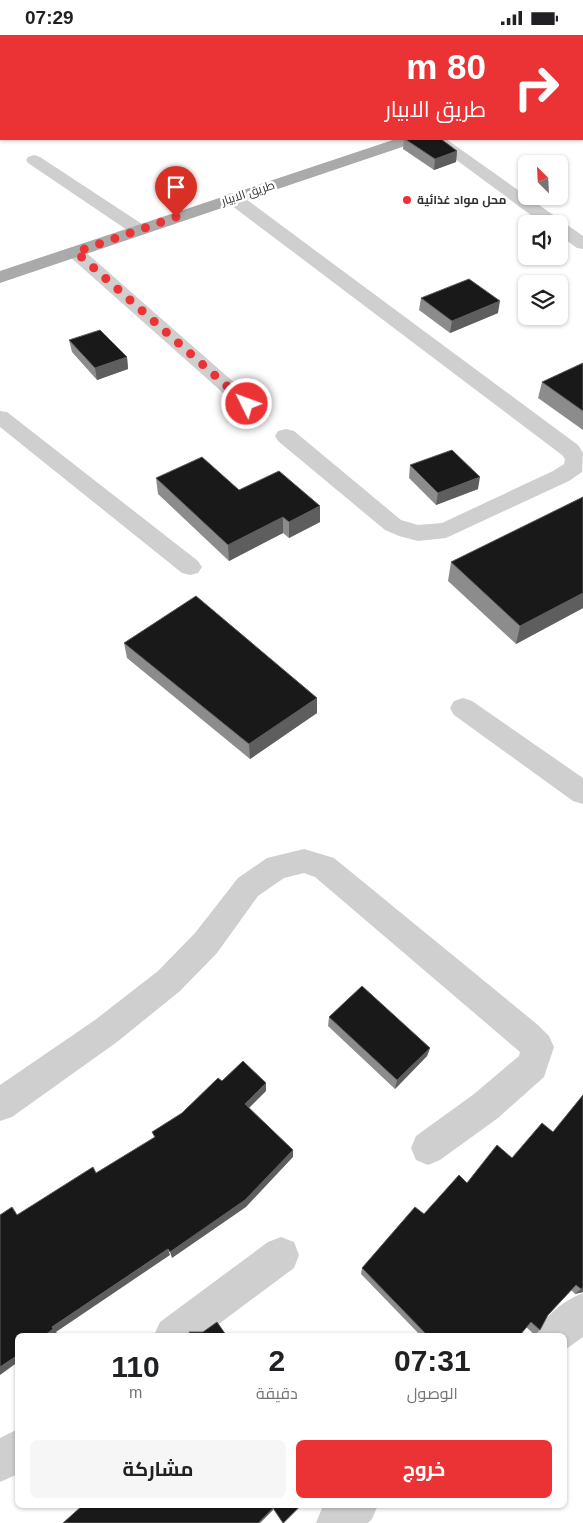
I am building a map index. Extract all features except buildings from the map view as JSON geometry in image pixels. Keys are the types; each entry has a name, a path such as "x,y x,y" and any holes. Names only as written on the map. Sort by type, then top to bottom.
{"main road":[{"name":"طريق الابيار","path":"0,277 408,140"}],"street":[{"path":"437,140 542,215"},
{"path":"34,160 139,230"},
{"path":"233,198 558,441 576,459 574,467 560,477 446,530 418,533 393,525 286,436"},
{"path":"568,233 583,244"},
{"path":"76,252 247,404"},
{"path":"0,417 190,567"},
{"path":"463,708 583,793"},
{"path":"0,1105 106,1031 169,981 206,943 248,887 277,867 304,861 324,867 527,1035 538,1047 532,1066 486,1106 428,1148"},
{"path":"176,1333 281,1255"},
{"path":"558,1333 583,1312"},
{"path":"0,1462 15,1451"},
{"path":"337,1523 354,1508"}],"place":[{"name":"محل مواد غذائية","path":"407,200"}],"route":[{"path":"176,217 76,252 247,404"}]}
